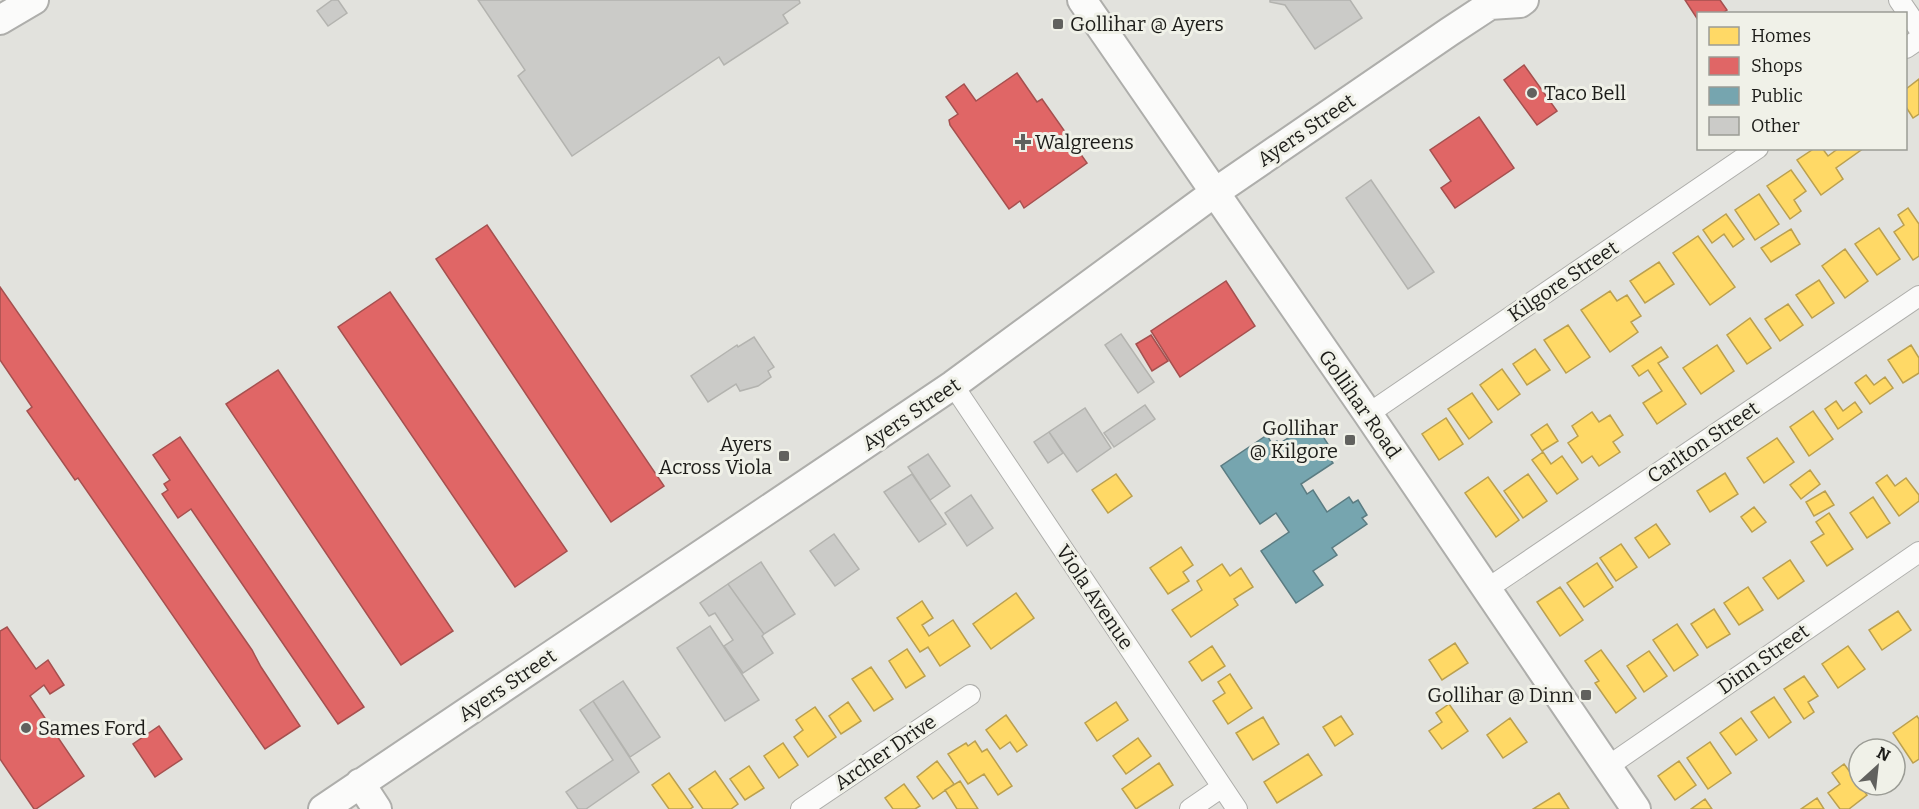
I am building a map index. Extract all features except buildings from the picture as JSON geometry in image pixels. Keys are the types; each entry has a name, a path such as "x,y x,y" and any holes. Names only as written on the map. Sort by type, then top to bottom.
{"main road":[{"path":"0,20 34,0"},
{"name":"Gollihar Road","path":"1082,0 1368,414 1636,809"},
{"name":"Ayers Street","path":"323,809 953,386 1214,193 1491,3 1520,3 1524,0"},
{"path":"360,783 377,809"}],"street":[{"path":"1899,0 1919,29"},
{"name":"Kilgore Street","path":"1368,414 1755,150"},
{"name":"Carlton Street","path":"1486,589 1919,296"},
{"name":"Viola Avenue","path":"953,386 1237,809"},
{"name":"Dinn Street","path":"1607,767 1919,552"},
{"name":"Archer Drive","path":"801,809 970,695"},
{"path":"1190,809 1222,787"}],"place":[{"name":"Gollihar @ Ayers","path":"1058,24"},
{"name":"Taco Bell","path":"1532,93"},
{"name":"Walgreens","path":"1023,142"},
{"name":"Gollihar @ Kilgore","path":"1350,440"},
{"name":"Ayers Across Viola","path":"784,456"},
{"name":"Gollihar @ Dinn","path":"1586,695"},
{"name":"Sames Ford","path":"26,728"}]}
